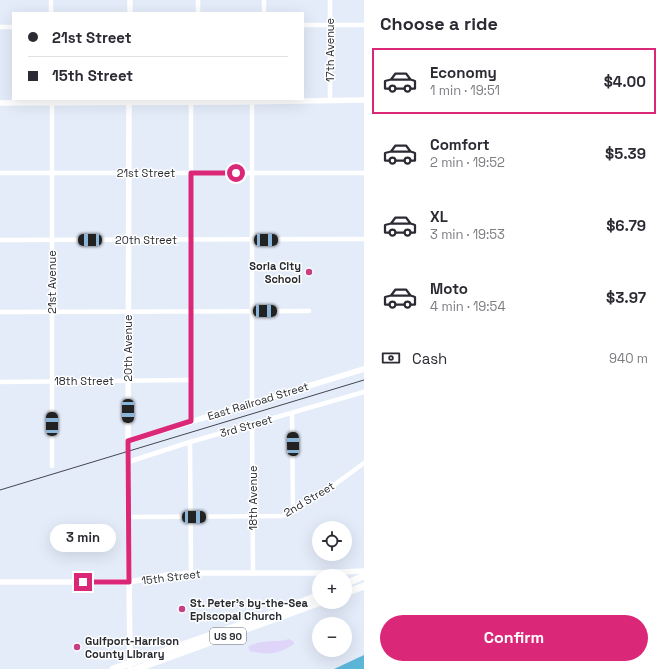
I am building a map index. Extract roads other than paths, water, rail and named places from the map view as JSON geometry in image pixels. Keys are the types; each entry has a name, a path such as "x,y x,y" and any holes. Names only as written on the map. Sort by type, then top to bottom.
{"main road":[{"path":"352,582 364,576"},
{"name":"US 90","path":"113,669 130,666 312,598"},
{"name":"US 90","path":"136,669 312,605"}],"street":[{"path":"51,0 51,12"},
{"path":"130,0 130,12"},
{"path":"198,0 198,12"},
{"path":"264,0 264,12"},
{"name":"17th Avenue","path":"330,0 330,101"},
{"path":"304,25 364,25"},
{"path":"0,27 12,27"},
{"path":"0,103 52,101 252,102 264,100 364,100"},
{"name":"21st Avenue","path":"52,101 52,466"},
{"name":"20th Avenue","path":"129,101 128,517 130,666"},
{"path":"191,102 191,421"},
{"path":"252,102 252,403"},
{"name":"21st Street","path":"0,173 364,173"},
{"name":"20th Street","path":"0,240 364,239"},
{"path":"0,312 309,311"},
{"name":"East Railroad Street","path":"128,441 364,369"},
{"name":"18th Street","path":"0,382 191,380"},
{"name":"3rd Street","path":"128,462 190,442 364,392"},
{"path":"292,413 293,511"},
{"name":"18th Avenue","path":"252,424 253,572"},
{"path":"190,442 191,572"},
{"name":"2nd Street","path":"128,517 283,516 330,488 364,463"},
{"name":"15th Street","path":"352,572 364,571"},
{"name":"15th Street","path":"0,582 129,582 191,572 312,573"}],"water":[{"path":"364,655 364,669 334,669"}],"railway":[{"path":"0,490 364,380"}],"place":[{"name":"Soria City School","path":"309,272"},
{"name":"St. Peter's by-the-Sea Episcopal Church","path":"182,609"},
{"name":"Gulfport-Harrison County Library","path":"77,647"}]}
